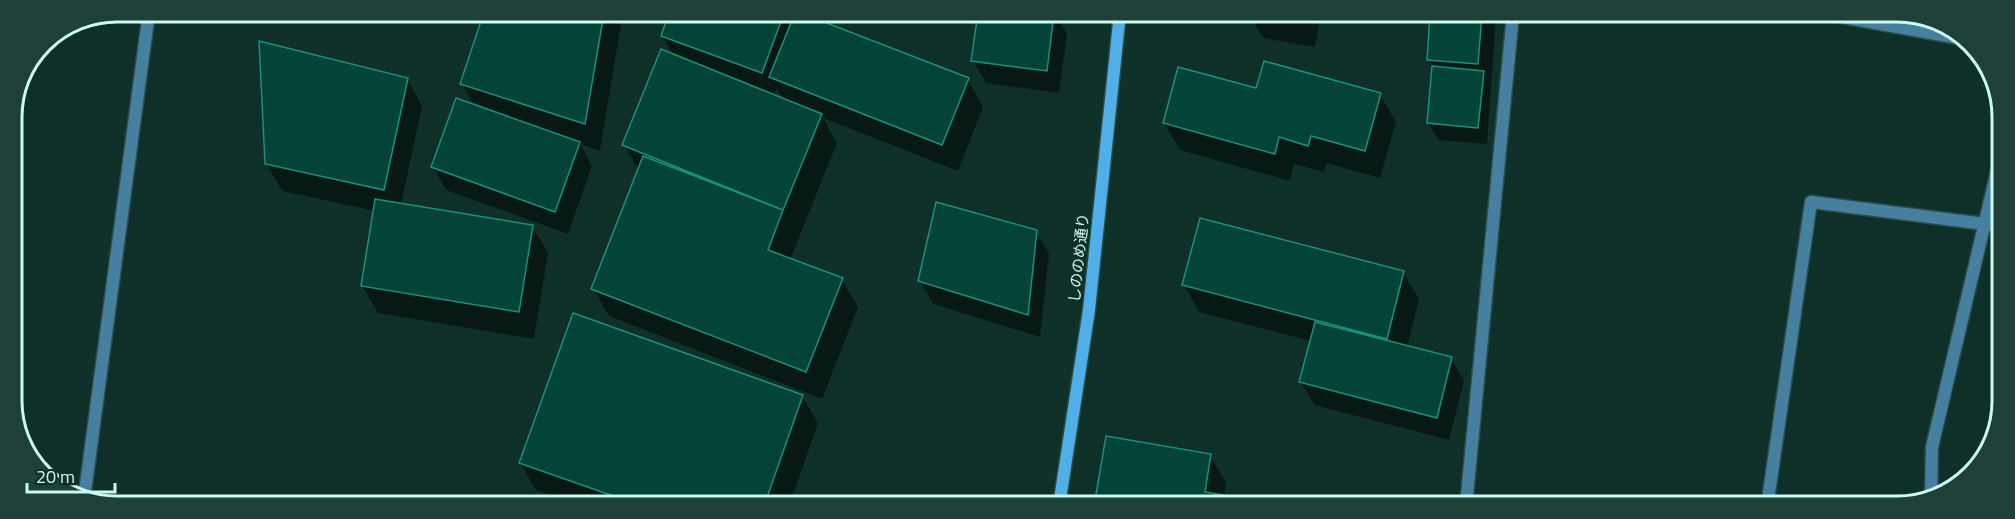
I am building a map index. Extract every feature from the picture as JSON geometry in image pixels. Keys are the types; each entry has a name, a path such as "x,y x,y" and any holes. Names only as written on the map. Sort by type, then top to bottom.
{"main road":[{"name":"しののめ通り","path":"1061,496 1089,310 1119,22"}],"street":[{"path":"85,490 148,22"},
{"path":"1467,496 1511,22"},
{"path":"1869,22 1946,36"},
{"path":"1931,490 1932,447 1992,195"},
{"path":"1769,496 1811,202 1992,224"}],"building":[{"path":"481,22 602,22 585,124 460,84"},
{"path":"666,22 781,22 762,73 661,36"},
{"path":"791,22 824,22 969,78 942,145 769,77"},
{"path":"977,22 1053,22 1047,71 971,61"},
{"path":"1429,22 1481,22 1478,64 1427,60"},
{"path":"259,41 408,78 384,190 265,164"},
{"path":"661,49 822,114 783,210 622,145"},
{"path":"1264,61 1381,93 1365,151 1311,136 1308,146 1279,137 1275,154 1163,123 1178,67 1256,88"},
{"path":"1432,66 1484,71 1478,128 1427,123"},
{"path":"456,98 580,142 555,212 431,167"},
{"path":"643,156 783,210 768,250 843,278 806,372 591,289"},
{"path":"375,199 533,225 519,312 361,286"},
{"path":"936,202 1037,230 1028,315 918,281"},
{"path":"1200,218 1404,271 1387,339 1182,285"},
{"path":"573,313 803,395 768,496 613,496 519,463"},
{"path":"1315,322 1452,357 1437,418 1299,382"},
{"path":"1106,436 1211,454 1205,492 1229,496 1096,496"}]}
